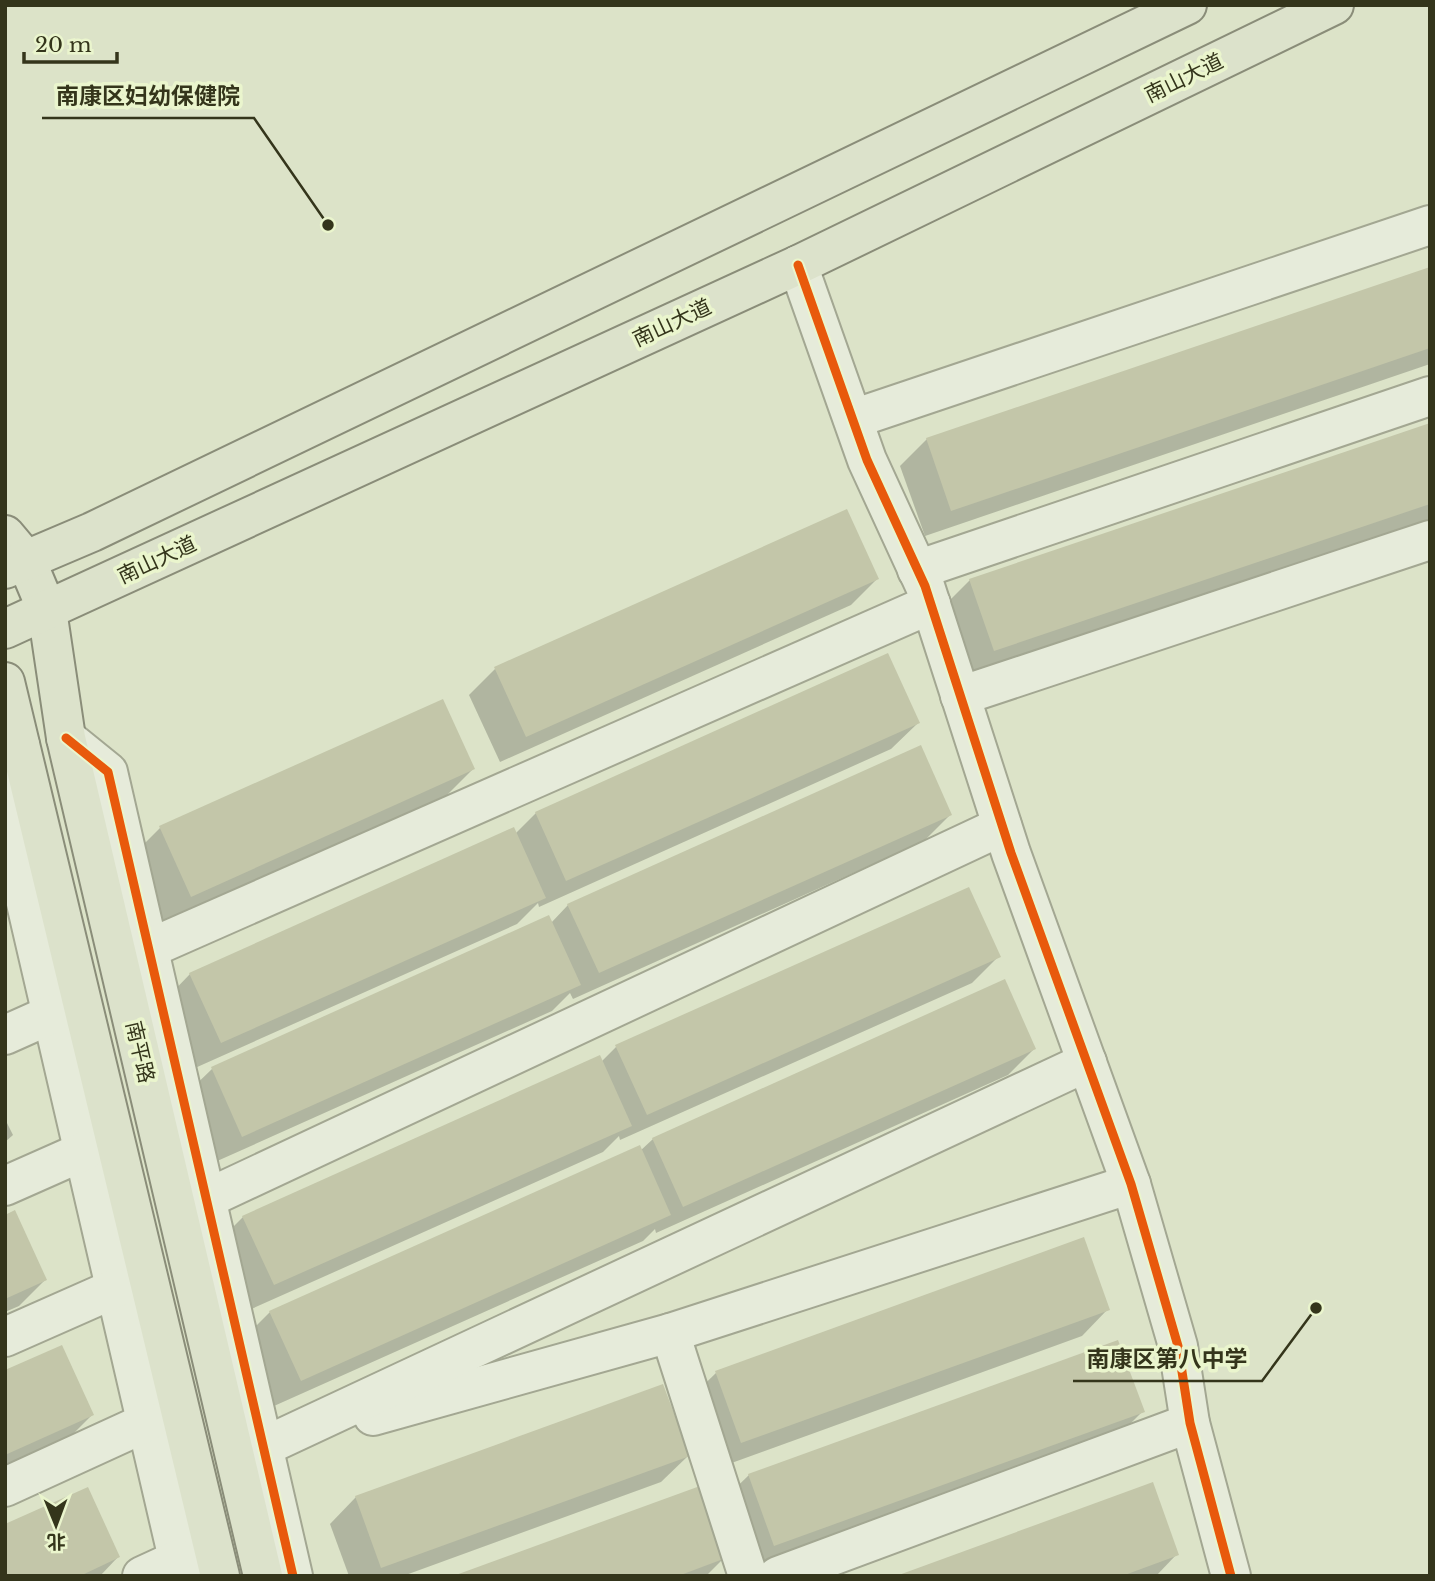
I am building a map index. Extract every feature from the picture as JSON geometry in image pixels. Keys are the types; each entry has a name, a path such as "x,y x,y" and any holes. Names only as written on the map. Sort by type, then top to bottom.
{"main road":[{"path":"12,555 117,520 1187,5"},
{"name":"南山大道","path":"5,629 799,265 1334,5"},
{"name":"南平路","path":"12,555 47,610 66,738 263,1576"},
{"path":"5,682 220,1576"}],"street":[{"path":"853,419 1430,225"},
{"path":"799,265 867,460 924,587 1002,826 1131,1184 1178,1346 1191,1423 1231,1576"},
{"path":"148,949 924,587 1430,396"},
{"path":"960,696 1430,540"},
{"path":"66,738 107,772 293,1576"},
{"path":"20,745 6,817 181,1567 142,1576"},
{"path":"206,1199 1002,826"},
{"path":"5,1035 52,1014"},
{"path":"263,1447 1087,1062"},
{"path":"5,1186 84,1151"},
{"path":"263,1447 670,1333 1131,1184"},
{"path":"5,1337 116,1288"},
{"path":"670,1333 748,1576"},
{"path":"5,1487 147,1422"},
{"path":"778,1576 1191,1423"}],"building":[{"path":"1430,267 1430,348 951,511 926,438"},
{"path":"1430,423 1430,504 994,651 969,579"},
{"path":"847,509 879,579 526,737 494,667"},
{"path":"888,653 920,723 566,881 535,812"},
{"path":"443,699 475,769 191,897 159,826"},
{"path":"921,745 952,815 599,973 567,904"},
{"path":"514,827 546,898 221,1043 189,973"},
{"path":"969,887 1001,957 647,1115 615,1045"},
{"path":"549,915 581,985 242,1137 211,1067"},
{"path":"1005,979 1036,1049 683,1207 652,1138"},
{"path":"600,1055 632,1126 274,1285 242,1216"},
{"path":"640,1145 671,1215 301,1381 269,1311"},
{"path":"15,1210 47,1280 5,1299 5,1215"},
{"path":"1084,1237 1110,1310 741,1443 715,1371"},
{"path":"1118,1340 1145,1412 774,1546 748,1474"},
{"path":"62,1345 94,1415 5,1455 5,1370"},
{"path":"663,1384 690,1456 381,1568 355,1496"},
{"path":"1153,1482 1179,1555 1122,1576 896,1576"},
{"path":"700,1486 726,1558 678,1576 453,1576"},
{"path":"88,1487 120,1557 80,1576 5,1576 5,1524"}],"cycle path":[{"path":"798,265 867,460 925,586 1011,853 1131,1184 1178,1346 1190,1423 1231,1576"},
{"path":"66,738 108,772 293,1576"}],"place":[{"name":"南康区妇幼保健院","path":"328,225"},
{"name":"南康区第八中学","path":"1316,1308"}]}
